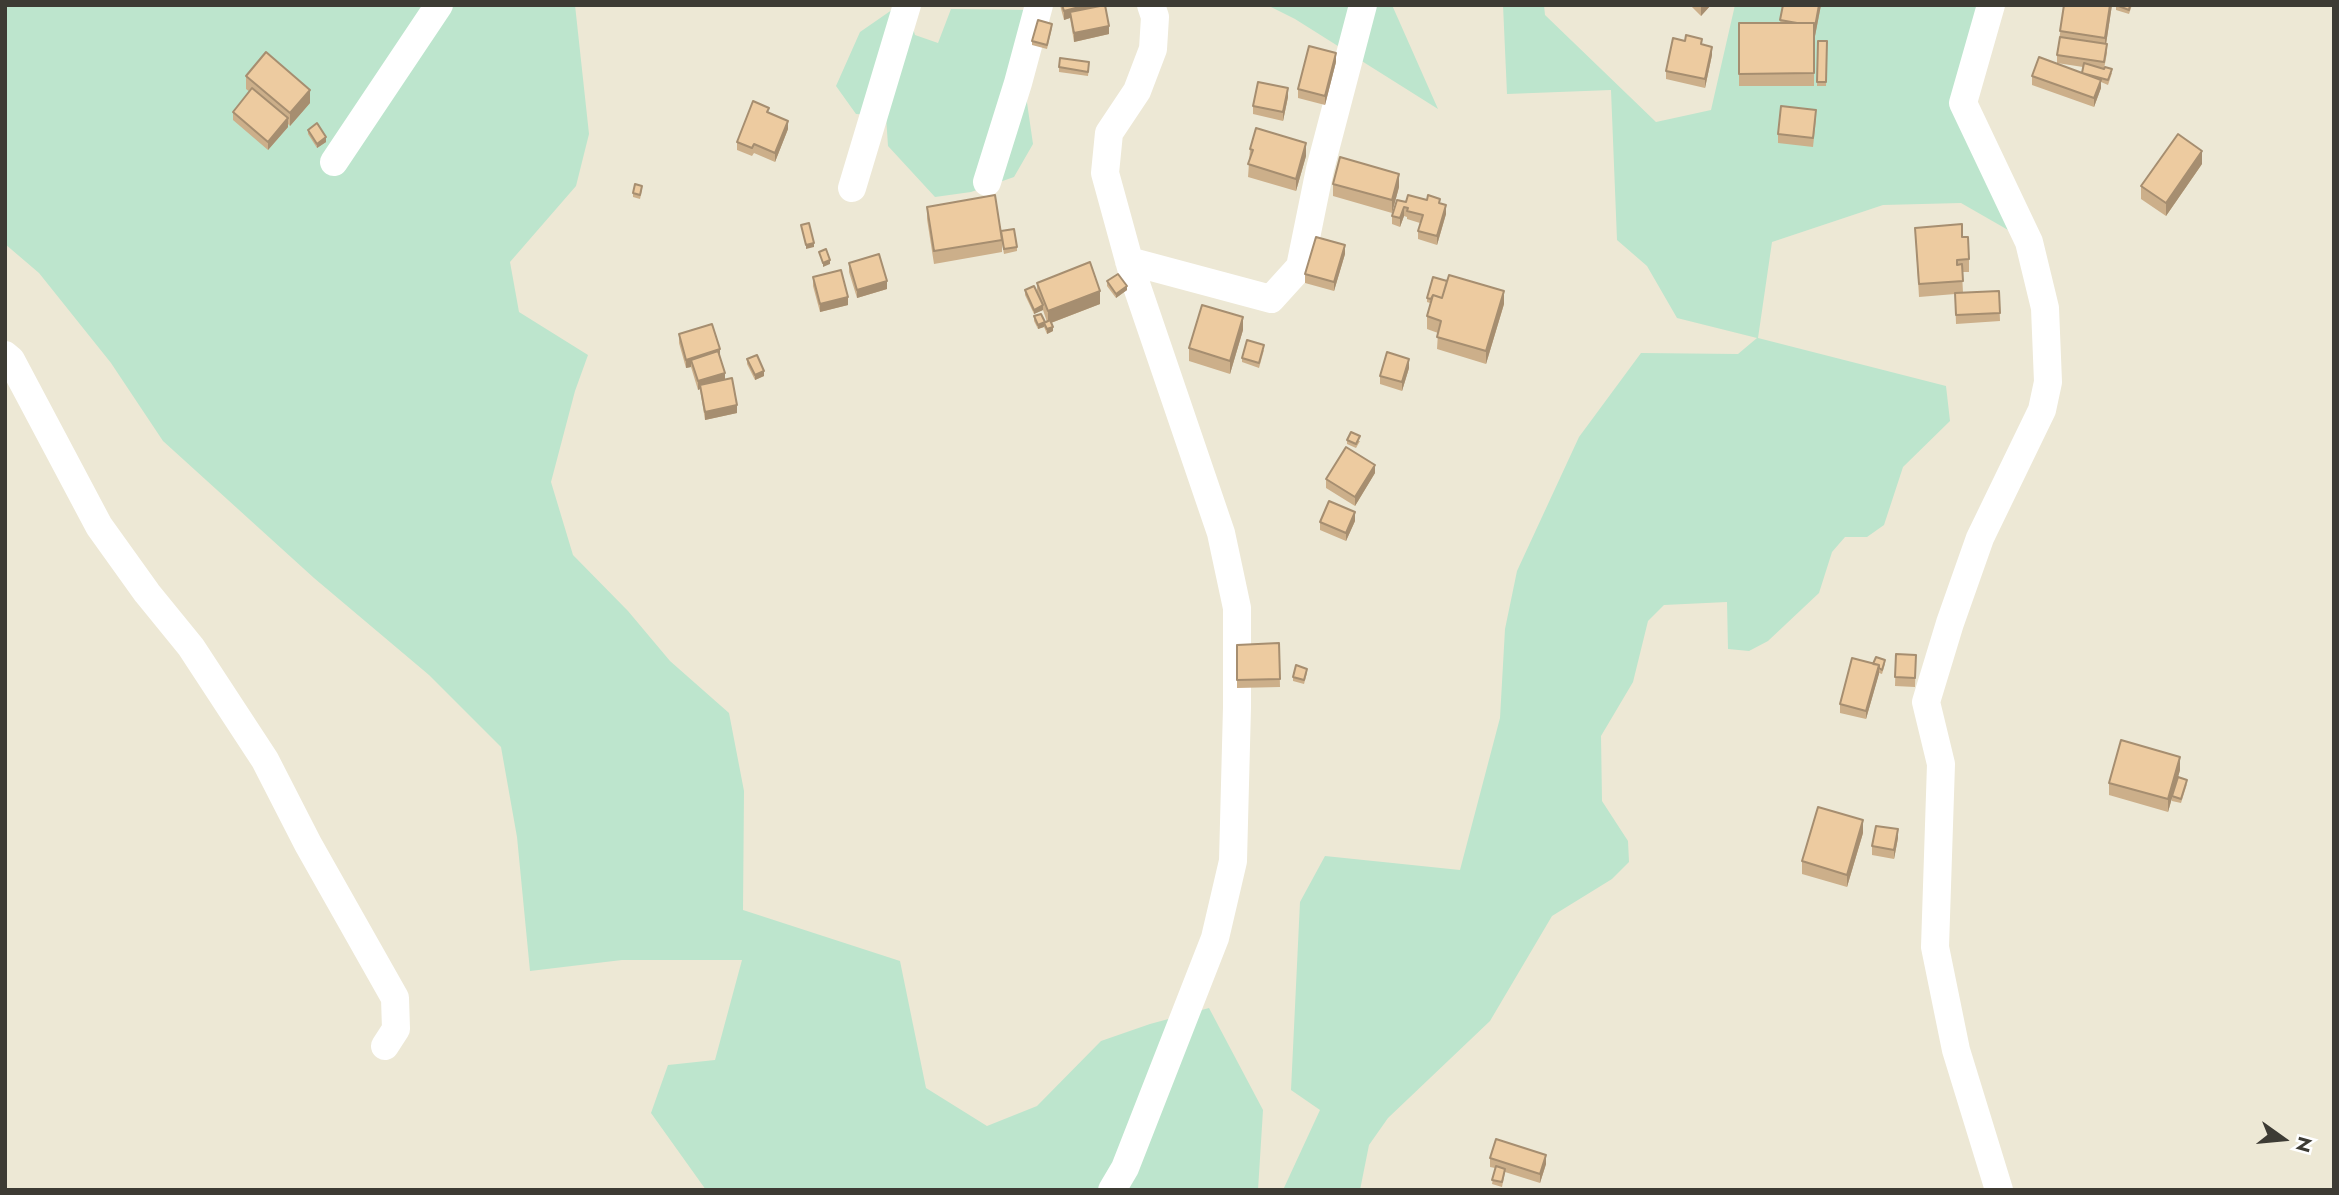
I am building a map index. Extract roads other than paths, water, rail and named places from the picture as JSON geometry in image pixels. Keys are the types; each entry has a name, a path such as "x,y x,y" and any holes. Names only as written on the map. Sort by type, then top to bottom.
{"street":[{"path":"334,162 439,5"},
{"path":"852,188 907,5"},
{"path":"987,182 1039,5"},
{"path":"1112,1190 1125,1168 1215,939 1233,861 1237,608 1221,533 1129,261 1105,173 1109,133 1137,91 1153,50 1154,17 1151,5"},
{"path":"1129,261 1271,299 1300,267 1320,169 1363,5"},
{"path":"1991,5 1963,103 2029,242 2045,308 2048,382 2042,410 1980,538 1950,622 1926,702 1941,764 1935,947 1956,1050 2000,1190"},
{"path":"5,355 11,360 99,526 147,593 191,647 265,760 308,844 396,998 396,1029 385,1046"}]}
